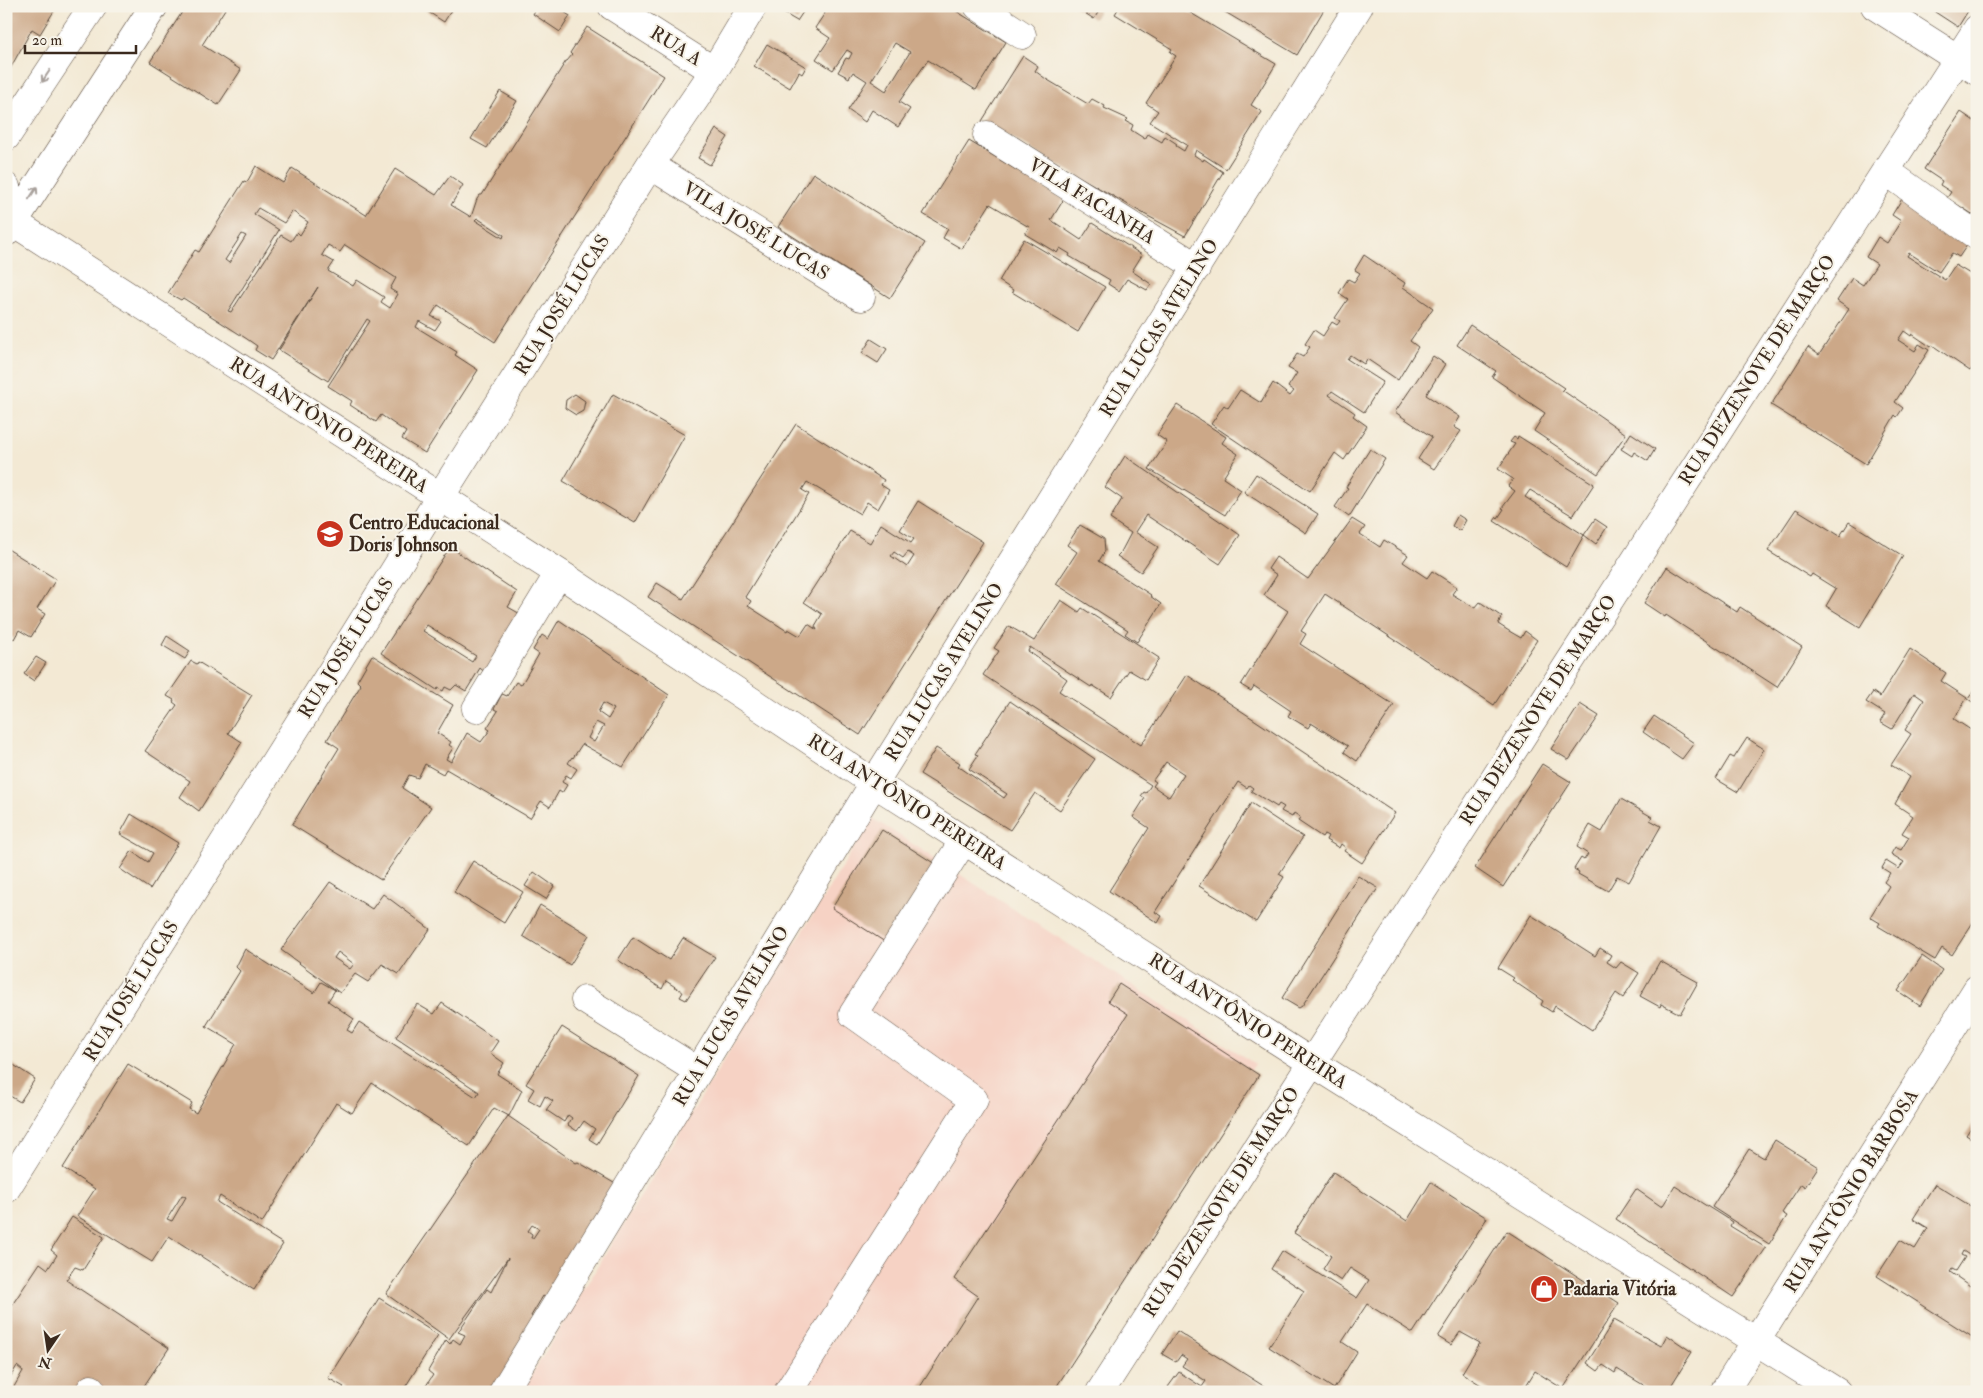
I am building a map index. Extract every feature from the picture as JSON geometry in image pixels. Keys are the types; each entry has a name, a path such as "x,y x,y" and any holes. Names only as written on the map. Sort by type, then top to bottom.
{"street":[{"path":"6,137 93,6"},
{"path":"10,228 154,6"},
{"name":"RUA A","path":"612,6 714,71"},
{"name":"RUA JOSÉ LUCAS","path":"6,1189 440,496 650,166 714,71 753,6"},
{"path":"978,6 1022,35"},
{"name":"RUA LUCAS AVELINO","path":"503,1392 874,783 1359,6"},
{"path":"1876,6 1967,65"},
{"name":"RUA DEZENOVE DE MARÇO","path":"1100,1392 1886,171 1967,65 1977,29"},
{"name":"VILA FACANHA","path":"987,135 1197,267"},
{"name":"VILA JOSÉ LUCAS","path":"650,166 861,297"},
{"path":"1886,171 1977,236"},
{"path":"6,187 10,228"},
{"name":"RUA ANTÔNIO PEREIRA","path":"10,228 440,496 874,783 1311,1062 1837,1392"},
{"path":"476,709 559,573"},
{"path":"788,1392 974,1100 853,1014 964,840"},
{"name":"RUA ANTÔNIO BARBOSA","path":"1724,1392 1977,989"},
{"path":"585,1000 698,1070"}],"shaded area":[{"path":"872,818 1255,1064 1045,1392 521,1392"}],"building":[{"path":"6,6 57,6 40,34 32,29 6,76"},
{"path":"186,6 227,6 202,45 241,70 218,105 150,62"},
{"path":"419,6 454,6 444,22"},
{"path":"538,6 555,6 570,16 560,32 533,14"},
{"path":"790,6 807,6 797,21 785,14"},
{"path":"822,6 948,6 1006,42 976,90 928,60 899,102 910,109 898,127 872,110 865,122 848,110 867,81 853,72 849,78 838,72 846,58 849,59 852,53 847,50 833,70 816,59 830,38 815,28 827,10","holes":["895,43 910,52 886,91 871,81"]},
{"path":"1074,6 1102,6 1094,19"},
{"path":"1120,6 1179,6 1276,64 1251,105 1262,112 1226,169 1196,150 1194,155 1203,161 1204,159 1223,172 1185,236 982,121 1023,56 1038,66 1035,71 1046,79 1088,104 1092,99 1105,106 1104,108 1128,119 1126,121 1133,125 1131,130 1145,139 1148,134 1162,142 1165,136 1184,151 1187,145 1150,122 1158,111 1146,103 1176,56 1170,52 1172,49 1115,14"},
{"path":"1215,6 1326,6 1297,55"},
{"path":"1939,6 1971,6 1958,27 1935,12"},
{"path":"587,27 664,76 495,342 438,305 431,316 441,321 435,330 419,321 416,327 457,352 455,355 478,370 425,453 402,439 406,432 381,415 376,422 350,405 352,401 328,386 370,321 367,319 328,381 279,350 318,287 271,360 255,350 257,346 247,339 183,298 181,300 168,293 195,250 199,252 244,181 247,182 256,166 283,183 292,168 366,215 395,169 436,195 450,176 463,185 451,205 471,217 477,199 482,195 566,61 572,55 570,53","holes":["258,208 284,223 292,211 308,222 300,235 297,232 291,241 281,235 231,312 228,311 279,230 254,214","477,218 504,235 503,238 475,220","242,234 246,236 229,263 225,260","328,245 340,252 345,245 396,278 390,289 398,294 390,308 381,302 384,297 357,280 353,286 328,271 334,262 322,255"]},
{"path":"767,44 806,67 802,74 799,72 790,88 754,66"},
{"path":"500,91 517,101 487,148 471,139"},
{"path":"1961,112 1977,123 1977,217 1947,198 1951,192 1940,185 1942,181 1924,169"},
{"path":"716,129 728,137 710,165 698,158"},
{"path":"969,141 1064,199 1051,220 1081,240 1092,223 1142,255 1132,271 1151,284 1147,290 1127,279 1119,291 1108,284 1110,280 1069,256 1070,254 1060,248 1057,253 1025,234 1029,227 990,204 962,249 943,238 948,229 923,214"},
{"path":"813,173 925,243 890,298 778,227"},
{"path":"1905,194 1971,239 1959,257 1952,253 1939,272 1909,253 1907,256 1945,280 1955,265 1977,278 1977,365 1975,364 1970,371 1932,345 1931,347 1904,331 1898,340 1915,351 1919,344 1929,350 1895,402 1903,408 1897,417 1895,415 1866,464 1771,405 1808,347 1819,355 1849,309 1837,301 1852,278 1863,285 1877,264 1866,257 1878,237 1887,243 1901,221 1892,215"},
{"path":"1024,239 1105,287 1078,332 1012,292 1013,290 999,281"},
{"path":"1364,255 1405,283 1403,287 1433,308 1410,341 1418,347 1398,380 1367,359 1364,364 1350,355 1347,359 1383,382 1364,412 1332,391 1329,395 1355,413 1353,416 1367,426 1344,460 1335,453 1310,491 1211,424 1224,405 1228,408 1240,390 1261,403 1273,383 1290,396 1294,391 1288,387 1297,373 1288,368 1297,354 1303,357 1310,347 1305,344 1314,330 1323,336 1332,322 1337,325 1340,321 1335,318 1348,299 1339,293 1348,279 1354,282 1360,273 1355,270"},
{"path":"1470,325 1564,388 1562,390 1626,434 1598,474 1534,431 1545,413 1492,377 1496,371 1457,345"},
{"path":"871,339 887,349 878,363 862,353"},
{"path":"1433,356 1445,364 1426,395 1460,417 1454,427 1461,431 1434,469 1418,459 1432,437 1395,412"},
{"path":"575,394 585,401 583,411 576,415 565,408 566,400"},
{"path":"613,394 685,435 635,523 563,481"},
{"path":"1177,405 1226,437 1222,443 1238,454 1223,478 1241,490 1225,515 1149,469 1167,442 1157,435"},
{"path":"796,424 884,480 881,485 889,490 878,509 867,502 860,514 807,482 802,490 809,494 745,597 751,601 748,606 787,631 788,629 800,636 808,624 817,630 815,626 822,614 804,602 850,531 870,543 881,524 911,543 914,539 900,530 918,501 983,542 860,735 648,597 657,583 683,599","holes":["894,552 903,558 908,552 914,556 907,567 891,556"]},
{"path":"1631,433 1655,449 1648,461 1634,452 1632,456 1621,449"},
{"path":"1518,436 1594,484 1573,516 1530,490 1525,497 1584,535 1566,567 1494,521 1498,518 1504,509 1502,508 1515,491 1508,486 1513,479 1498,469 1515,444 1510,442 1514,437 1517,439"},
{"path":"1370,449 1385,459 1349,517 1335,507"},
{"path":"1125,456 1240,535 1220,564 1146,515 1135,532 1158,547 1141,572 1117,556 1131,533 1110,519 1122,499 1105,487"},
{"path":"1256,474 1318,514 1306,533 1244,492"},
{"path":"1796,509 1840,536 1849,522 1903,556 1860,627 1826,606 1836,589 1812,574 1810,577 1768,551"},
{"path":"1458,515 1466,520 1460,531 1452,526"},
{"path":"1352,519 1365,527 1360,534 1380,547 1384,540 1408,555 1403,562 1427,578 1432,571 1457,587 1452,594 1475,608 1480,602 1502,617 1498,624 1521,638 1525,631 1537,640 1494,705 1325,594 1301,631 1306,634 1300,644 1394,705 1357,761 1344,752 1348,746 1311,723 1308,728 1288,716 1291,711 1254,686 1251,691 1241,685 1288,611 1264,595 1277,575 1268,569 1276,557 1308,579"},
{"path":"1595,519 1607,527 1596,544 1584,535"},
{"path":"1080,525 1104,539 1105,551 1099,561 1151,595 1161,604 1137,642 1125,634 1128,630 1056,584 1077,552 1067,545"},
{"path":"450,547 517,592 508,607 524,616 488,675 480,668 466,691 456,685 451,690 445,687 443,691 438,688 437,690 381,653","holes":["427,625 476,656 472,662 423,631"]},
{"path":"6,548 56,579 37,609 45,614 31,637 19,630 14,639 6,634"},
{"path":"1667,567 1737,612 1740,607 1802,647 1777,687 1666,615 1665,617 1644,603"},
{"path":"1061,600 1079,612 1082,608 1159,658 1146,680 1129,670 1111,697 1092,685 1091,687 1030,647 1028,651 1067,679 1059,691 1141,745 1187,675 1395,813 1362,863 1344,851 1346,848 1341,844 1339,848 1326,840 1328,836 1324,834 1322,837 1298,821 1300,817 1294,813 1292,817 1281,811 1284,807 1279,804 1277,807 1251,791 1253,788 1249,785 1247,788 1238,782 1155,912 1162,916 1158,923 1109,891 1149,828 1133,817 1145,798 1141,796 1144,792 1146,793 1151,785 983,675 999,651 994,648 1009,626 1034,641","holes":["1166,762 1184,774 1169,797 1153,786 1156,782 1153,780"]},
{"path":"559,620 669,695 623,767 582,744 568,763 577,769 571,778 566,775 562,782 567,785 562,793 559,791 550,807 541,801 530,818 446,769 443,774 425,764 418,778 409,775 402,788 431,807 381,880 292,825 339,748 327,740 361,685 357,681 372,655 453,705 437,733 451,742 449,745 453,748 446,759 451,762 467,733 481,742 490,730 487,728 498,711 494,709 502,694 507,696 516,682 521,685 539,654 533,650 542,635 548,639","holes":["603,703 614,709 608,719 598,712","596,722 604,726 594,742 588,738"]},
{"path":"167,636 190,651 185,659 162,645"},
{"path":"1910,649 1946,673 1941,681 1967,698 1954,719 1977,734 1977,916 1952,955 1942,948 1935,960 1878,926 1880,923 1870,917 1889,886 1884,882 1890,873 1882,868 1886,861 1899,869 1904,862 1891,854 1895,847 1901,850 1909,837 1902,833 1913,816 1895,804 1910,777 1891,765 1911,734 1905,730 1924,700 1914,693 1892,729 1880,722 1885,714 1866,702 1873,692 1880,697"},
{"path":"36,657 46,663 34,681 24,674"},
{"path":"191,661 197,664 198,662 252,695 228,733 242,742 199,811 180,797 190,781 145,751 177,705 173,702 174,700 167,696"},
{"path":"1977,686 1977,705 1968,699"},
{"path":"1010,701 1095,759 1060,810 1035,793 1010,830 920,774 936,748 960,763 958,766 1004,798 1007,794 969,769 978,755 975,754"},
{"path":"1580,704 1599,716 1569,760 1551,749"},
{"path":"1654,716 1694,743 1682,759 1643,732"},
{"path":"1747,738 1764,749 1738,792 1716,779 1730,756 1734,758"},
{"path":"1542,764 1571,782 1503,887 1475,868"},
{"path":"1621,799 1652,817 1650,820 1661,826 1629,882 1617,876 1608,891 1578,874 1579,872 1574,869 1581,858 1584,860 1588,854 1577,847 1590,825 1602,832"},
{"path":"1251,803 1303,837 1279,874 1284,877 1256,922 1199,886"},
{"path":"131,814 178,843 150,889 120,869 132,851 148,862 153,853 120,834"},
{"path":"882,830 946,871 896,949 832,908"},
{"path":"473,861 523,892 504,923 454,892"},
{"path":"534,872 554,886 546,899 525,886"},
{"path":"1358,876 1378,888 1299,1008 1282,998"},
{"path":"330,882 372,909 383,894 430,929 399,974 382,964 368,982 355,974 340,993 281,950","holes":["338,952 354,964 350,969 334,958"]},
{"path":"540,905 589,935 570,965 523,936"},
{"path":"1531,915 1595,956 1600,948 1611,955 1607,962 1616,968 1621,962 1639,973 1623,998 1616,993 1592,1030 1555,1006 1552,1012 1541,1005 1543,1001 1498,968"},
{"path":"633,937 669,960 683,938 715,957 686,1000 680,997 683,992 666,981 662,989 618,960"},
{"path":"245,949 314,993 321,982 335,990 328,1001 354,1019 347,1030 352,1033 359,1022 476,1097 479,1092 396,1037 417,1004 434,1014 442,1003 498,1041 490,1053 504,1063 497,1074 522,1090 509,1116 494,1108 469,1146 372,1083 352,1113 336,1103 262,1223 220,1196 217,1202 283,1244 254,1290 169,1236 152,1262 77,1216 95,1189 63,1168 128,1064 192,1103 189,1109 196,1113 236,1044 206,1026 240,971 236,967","holes":["182,1195 186,1197 172,1221 167,1219"]},
{"path":"1922,956 1942,970 1920,1006 1898,991"},
{"path":"1660,961 1698,982 1680,1014 1661,1004 1660,1007 1640,996"},
{"path":"1119,984 1259,1075 1053,1392 928,1392 920,1387 978,1296 954,1279 1128,1014 1108,1001"},
{"path":"562,1027 639,1076 597,1144 589,1139 595,1129 584,1121 577,1131 568,1125 572,1118 568,1115 564,1122 546,1110 553,1101 545,1096 540,1106 528,1099 534,1089 526,1084"},
{"path":"6,1060 35,1079 20,1102 10,1096 6,1101"},
{"path":"508,1116 576,1163 578,1162 619,1186 549,1300 543,1296 531,1316 537,1320 492,1392 422,1392 433,1375 428,1371 446,1340 450,1344 453,1339 460,1344 465,1335 458,1332 487,1289 491,1292 508,1258 449,1339 386,1294","holes":["532,1225 539,1229 533,1238 531,1238 532,1234 528,1231"]},
{"path":"1977,1118 1977,1142 1966,1135"},
{"path":"1775,1140 1818,1167 1805,1187 1801,1184 1782,1213 1787,1216 1769,1244 1712,1207 1749,1149 1764,1158"},
{"path":"1333,1172 1407,1221 1431,1182 1487,1218 1413,1333 1367,1304 1342,1342 1357,1352 1334,1389 1269,1347 1304,1291 1271,1269 1282,1251 1357,1298 1369,1280 1350,1268 1341,1281 1323,1269 1331,1256 1294,1233"},
{"path":"1935,1184 1977,1210 1977,1260 1963,1251 1961,1255 1965,1257 1956,1271 1952,1269 1950,1272 1973,1288 1975,1285 1973,1283 1977,1277 1977,1340 1877,1276 1900,1240 1915,1249 1928,1228 1913,1219"},
{"path":"1675,1186 1732,1222 1730,1226 1766,1248 1733,1297 1616,1219 1636,1189 1662,1207"},
{"path":"72,1217 104,1237 83,1270 75,1267 66,1280 169,1348 140,1392 11,1392 23,1371 17,1366 9,1379 6,1377 6,1314 40,1263 48,1269 57,1255 51,1250"},
{"path":"1507,1231 1619,1303 1563,1389 1535,1371 1522,1392 1492,1392 1462,1373 1480,1343 1460,1332 1451,1345 1438,1337"},
{"path":"379,1298 438,1335 402,1392 343,1392 341,1390 344,1387 328,1378"},
{"path":"1614,1320 1661,1346 1667,1335 1692,1352 1667,1392 1648,1392 1650,1389 1617,1369 1615,1373 1603,1365 1598,1371 1587,1363"},
{"path":"1177,1331 1273,1392 1176,1392 1168,1387 1179,1372 1202,1387 1206,1381 1182,1366 1187,1359 1181,1355 1176,1362 1162,1354"}],"place":[{"name":"Centro Educacional Doris Johnson","path":"330,534"},
{"name":"Padaria Vitória","path":"1544,1289"}]}
